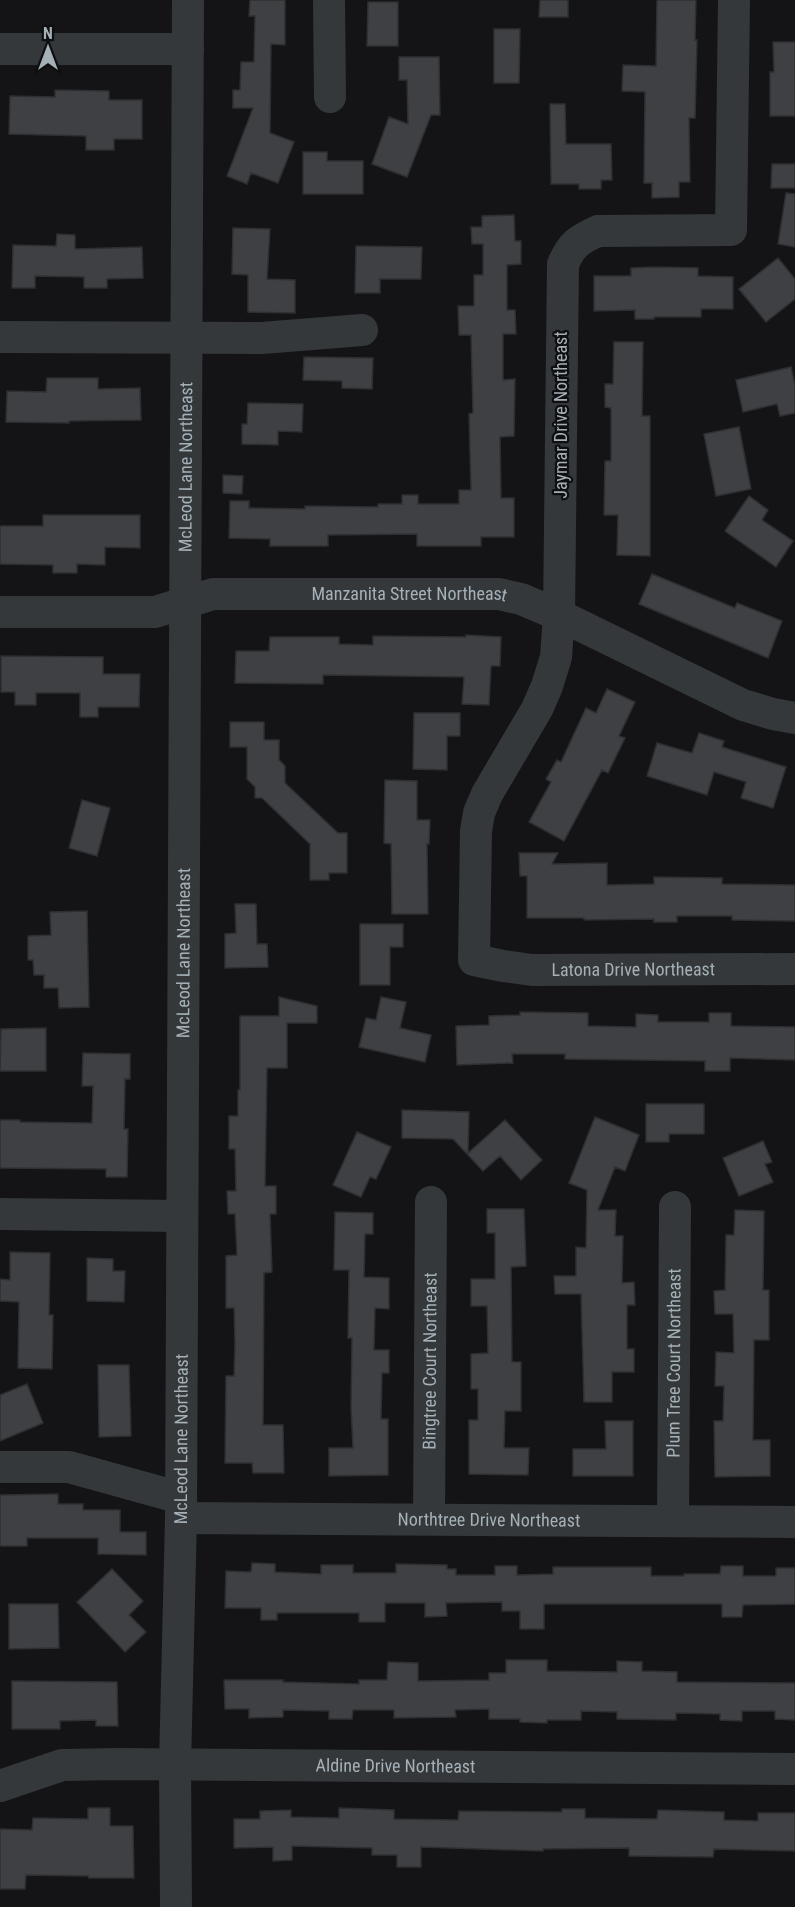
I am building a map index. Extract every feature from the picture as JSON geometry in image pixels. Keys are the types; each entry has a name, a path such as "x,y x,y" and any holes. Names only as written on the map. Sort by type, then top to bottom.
{"street":[{"name":"McLeod Lane Northeast","path":"176,1907 175,1765 182,1508 188,0"},
{"path":"329,0 330,97"},
{"name":"Jaymar Drive Northeast","path":"474,960 476,831 479,813 487,794 537,709 547,686 555,657 559,615 563,264 569,249 581,238 598,231 731,230 734,0"},
{"path":"0,49 188,49"},
{"path":"0,337 262,338 362,330"},
{"name":"Manzanita Street Northeast","path":"0,612 155,612 213,594 499,594 521,599 559,615 743,705 795,718"},
{"name":"Latona Drive Northeast","path":"474,960 532,970 795,969"},
{"name":"Bingtree Court Northeast","path":"429,1519 431,1202"},
{"name":"Plum Tree Court Northeast","path":"673,1521 675,1207"},
{"path":"0,1214 182,1216"},
{"name":"Northtree Drive Northeast","path":"0,1467 69,1467 182,1508 429,1519 795,1522"},
{"name":"Aldine Drive Northeast","path":"0,1786 62,1765 795,1769"}],"building":[{"path":"250,0 285,0 285,45 271,44 270,133 294,142 278,183 251,173 247,184 227,176 253,108 233,108 233,90 240,90 241,62 254,62 255,16 249,16"},
{"path":"540,0 568,0 568,17 539,17"},
{"path":"657,0 696,0 695,118 689,118 690,182 679,182 679,197 652,198 652,183 644,183 645,92 622,91 623,65 656,66"},
{"path":"368,2 398,2 398,46 367,46"},
{"path":"494,29 520,29 519,83 494,83"},
{"path":"773,42 795,42 795,116 770,116 770,72 774,72"},
{"path":"399,57 439,57 440,115 431,115 407,177 372,164 389,117 408,124 407,80 399,80"},
{"path":"55,90 109,91 109,100 142,100 142,139 114,139 114,150 86,150 86,136 9,134 10,96 55,97"},
{"path":"550,104 565,104 566,144 611,144 612,180 601,180 601,189 579,189 579,184 551,184"},
{"path":"303,152 327,152 327,161 363,161 363,194 303,194"},
{"path":"772,164 795,164 795,188 771,188"},
{"path":"786,193 795,194 795,247 778,244"},
{"path":"514,215 515,241 521,241 521,264 507,265 507,310 515,310 516,334 503,334 503,380 515,379 514,436 500,437 501,498 514,498 514,537 481,537 481,546 417,546 417,534 328,535 328,546 270,546 270,539 229,538 230,501 249,501 249,508 378,507 378,504 402,504 402,495 418,495 418,504 459,504 459,490 471,490 469,414 473,413 471,335 459,335 458,306 474,306 474,275 483,275 483,244 472,244 471,227 482,227 482,216"},
{"path":"233,228 270,229 267,279 295,280 295,313 248,312 248,275 232,274"},
{"path":"57,234 75,235 75,249 142,247 143,278 107,279 107,288 84,288 84,277 35,276 35,288 12,288 13,245 56,246"},
{"path":"356,246 422,247 421,279 380,279 380,293 355,293"},
{"path":"778,258 795,279 795,299 766,322 739,289"},
{"path":"631,268 698,268 698,276 733,277 733,309 701,309 701,317 654,317 654,319 635,319 635,310 594,311 594,276 631,276"},
{"path":"614,342 643,342 642,416 650,416 650,556 617,555 618,515 604,515 605,461 611,461 611,408 605,407 605,384 613,384"},
{"path":"304,357 373,358 372,389 342,388 342,381 303,380"},
{"path":"791,367 795,385 795,413 780,416 777,404 743,412 736,380"},
{"path":"47,378 98,378 98,389 140,388 141,420 69,421 69,423 6,422 7,391 46,392"},
{"path":"248,403 303,404 302,432 278,431 278,445 242,444 242,424 247,424"},
{"path":"739,427 751,489 716,496 704,434"},
{"path":"223,475 243,476 242,494 223,493"},
{"path":"749,496 768,510 762,520 793,541 776,567 725,531"},
{"path":"43,515 140,515 140,548 105,547 105,565 77,564 77,573 53,573 53,565 0,564 0,526 43,526"},
{"path":"652,574 735,608 737,603 782,621 768,658 639,604"},
{"path":"466,635 501,637 500,666 491,666 489,705 462,704 464,677 323,675 323,684 235,683 236,651 269,651 270,637 339,637 339,644 373,645 373,636 466,637"},
{"path":"1,656 103,657 103,674 140,674 139,707 98,707 98,717 80,717 80,693 36,693 36,705 15,705 15,692 1,692"},
{"path":"607,689 635,702 619,736 625,738 608,773 602,770 564,841 529,822 551,782 546,779 557,760 561,762 586,708 596,713"},
{"path":"414,713 460,713 460,736 447,736 447,770 413,769"},
{"path":"230,722 264,722 264,740 279,740 279,760 285,766 285,783 338,833 347,833 347,873 329,873 329,880 310,880 310,844 262,798 255,798 255,787 247,779 247,747 230,747"},
{"path":"699,733 724,741 722,747 786,767 773,808 741,798 746,782 714,772 707,795 647,776 657,743 692,753"},
{"path":"385,780 417,781 417,820 430,820 429,844 427,844 428,914 392,914 391,844 384,843"},
{"path":"82,800 110,808 97,856 69,848"},
{"path":"519,853 558,853 552,864 607,863 607,885 654,884 654,877 722,878 722,884 795,885 795,921 732,920 732,916 677,916 677,922 654,922 654,919 527,918 527,876 520,876"},
{"path":"235,904 256,904 257,944 267,944 268,967 225,968 225,934 236,933"},
{"path":"87,911 89,1007 59,1008 58,988 44,988 44,975 34,975 33,960 28,960 28,936 51,935 50,912"},
{"path":"360,924 403,924 403,947 390,947 390,985 360,985"},
{"path":"279,997 317,1006 317,1023 287,1023 287,1068 267,1068 265,1186 276,1186 276,1214 270,1214 272,1272 264,1273 263,1425 283,1425 284,1473 253,1473 252,1463 225,1463 226,1376 234,1376 235,1343 234,1308 226,1308 226,1256 237,1255 235,1214 228,1214 227,1191 236,1191 235,1149 229,1149 229,1116 238,1116 240,1016 279,1016"},
{"path":"381,997 406,1002 400,1028 431,1035 425,1062 359,1047 366,1018 376,1020"},
{"path":"520,1012 588,1013 588,1026 636,1027 636,1014 658,1015 658,1022 709,1022 709,1013 731,1013 731,1026 795,1027 795,1060 730,1058 730,1071 705,1071 705,1061 565,1059 565,1054 512,1054 513,1063 457,1065 456,1026 489,1025 489,1016 520,1015"},
{"path":"46,1028 46,1071 0,1071 1,1029"},
{"path":"83,1053 130,1054 130,1079 125,1079 124,1129 128,1129 127,1177 106,1177 106,1169 0,1168 0,1120 92,1123 93,1086 82,1086"},
{"path":"646,1104 704,1104 704,1134 669,1134 669,1142 646,1142"},
{"path":"402,1110 469,1112 468,1153 505,1120 542,1160 521,1180 500,1156 483,1171 453,1139 402,1138"},
{"path":"595,1117 639,1135 625,1171 615,1167 598,1210 616,1210 615,1236 623,1236 622,1283 634,1282 635,1305 627,1305 627,1349 634,1349 634,1372 612,1372 612,1402 584,1402 581,1294 555,1294 554,1276 576,1276 576,1247 586,1248 587,1190 569,1183"},
{"path":"357,1132 391,1147 376,1179 370,1177 361,1197 333,1185"},
{"path":"763,1141 772,1162 765,1164 773,1182 739,1196 723,1158"},
{"path":"487,1209 524,1209 526,1266 511,1267 512,1362 521,1362 521,1411 505,1411 504,1448 529,1448 528,1475 469,1474 469,1420 478,1420 478,1389 471,1389 471,1354 488,1353 487,1306 471,1306 471,1279 495,1279 495,1233 487,1233"},
{"path":"735,1210 764,1211 763,1290 769,1290 769,1340 754,1340 753,1440 770,1440 770,1476 715,1477 714,1421 723,1421 724,1386 715,1386 716,1352 734,1353 733,1314 715,1314 714,1291 725,1290 726,1235 734,1235"},
{"path":"335,1212 373,1213 373,1234 365,1234 364,1277 389,1278 389,1309 375,1308 374,1350 389,1350 389,1373 382,1373 381,1419 388,1419 388,1475 329,1476 329,1448 353,1448 352,1338 348,1338 349,1270 334,1270"},
{"path":"10,1252 50,1253 49,1315 53,1315 52,1369 18,1368 19,1302 0,1301 0,1279 10,1280"},
{"path":"87,1258 113,1259 113,1271 125,1271 124,1302 87,1301"},
{"path":"98,1365 129,1365 131,1436 99,1437"},
{"path":"27,1384 43,1423 0,1441 0,1395"},
{"path":"605,1421 633,1421 633,1476 573,1476 573,1449 606,1449"},
{"path":"58,1494 58,1504 83,1504 83,1510 120,1510 120,1532 146,1532 146,1555 98,1554 98,1538 27,1538 27,1546 0,1546 0,1495"},
{"path":"252,1563 275,1564 275,1572 321,1574 321,1565 353,1565 353,1573 396,1573 396,1564 447,1565 447,1569 456,1569 456,1575 495,1575 495,1566 517,1566 517,1575 553,1574 553,1567 651,1567 651,1576 720,1574 721,1566 743,1566 743,1576 776,1576 776,1568 795,1568 795,1604 743,1605 742,1617 722,1617 722,1604 544,1604 544,1629 520,1629 520,1611 502,1611 502,1602 446,1603 447,1616 425,1617 425,1603 385,1603 385,1622 359,1622 359,1613 277,1613 277,1620 261,1620 261,1608 225,1608 226,1571 251,1572"},
{"path":"112,1569 143,1601 129,1615 146,1632 125,1652 77,1602"},
{"path":"9,1604 58,1604 59,1648 9,1649"},
{"path":"506,1660 547,1660 547,1671 617,1672 617,1661 642,1662 642,1671 677,1672 677,1682 795,1683 795,1720 775,1719 775,1711 742,1711 742,1721 720,1720 720,1714 676,1713 676,1720 617,1719 617,1712 581,1711 581,1720 547,1720 547,1723 520,1722 520,1719 489,1719 489,1709 455,1710 456,1717 394,1718 394,1710 353,1710 352,1719 329,1719 329,1711 283,1710 283,1717 249,1718 249,1709 225,1709 224,1680 359,1684 359,1680 387,1680 388,1662 418,1663 418,1681 489,1680 489,1673 506,1673"},
{"path":"12,1681 117,1682 118,1726 96,1726 96,1720 60,1721 60,1729 12,1729"},
{"path":"88,1808 110,1808 110,1826 133,1826 134,1878 26,1875 25,1889 0,1889 0,1829 32,1830 33,1818 88,1819"},
{"path":"339,1808 394,1810 394,1819 458,1820 459,1811 562,1812 562,1809 585,1809 585,1818 657,1819 658,1810 724,1812 724,1820 758,1821 758,1813 795,1813 795,1851 714,1849 713,1857 629,1856 629,1848 543,1849 543,1851 421,1847 421,1867 397,1867 397,1855 372,1855 372,1848 292,1846 292,1860 273,1861 273,1847 234,1848 234,1819 260,1819 260,1811 291,1810 291,1817 339,1818"}]}
